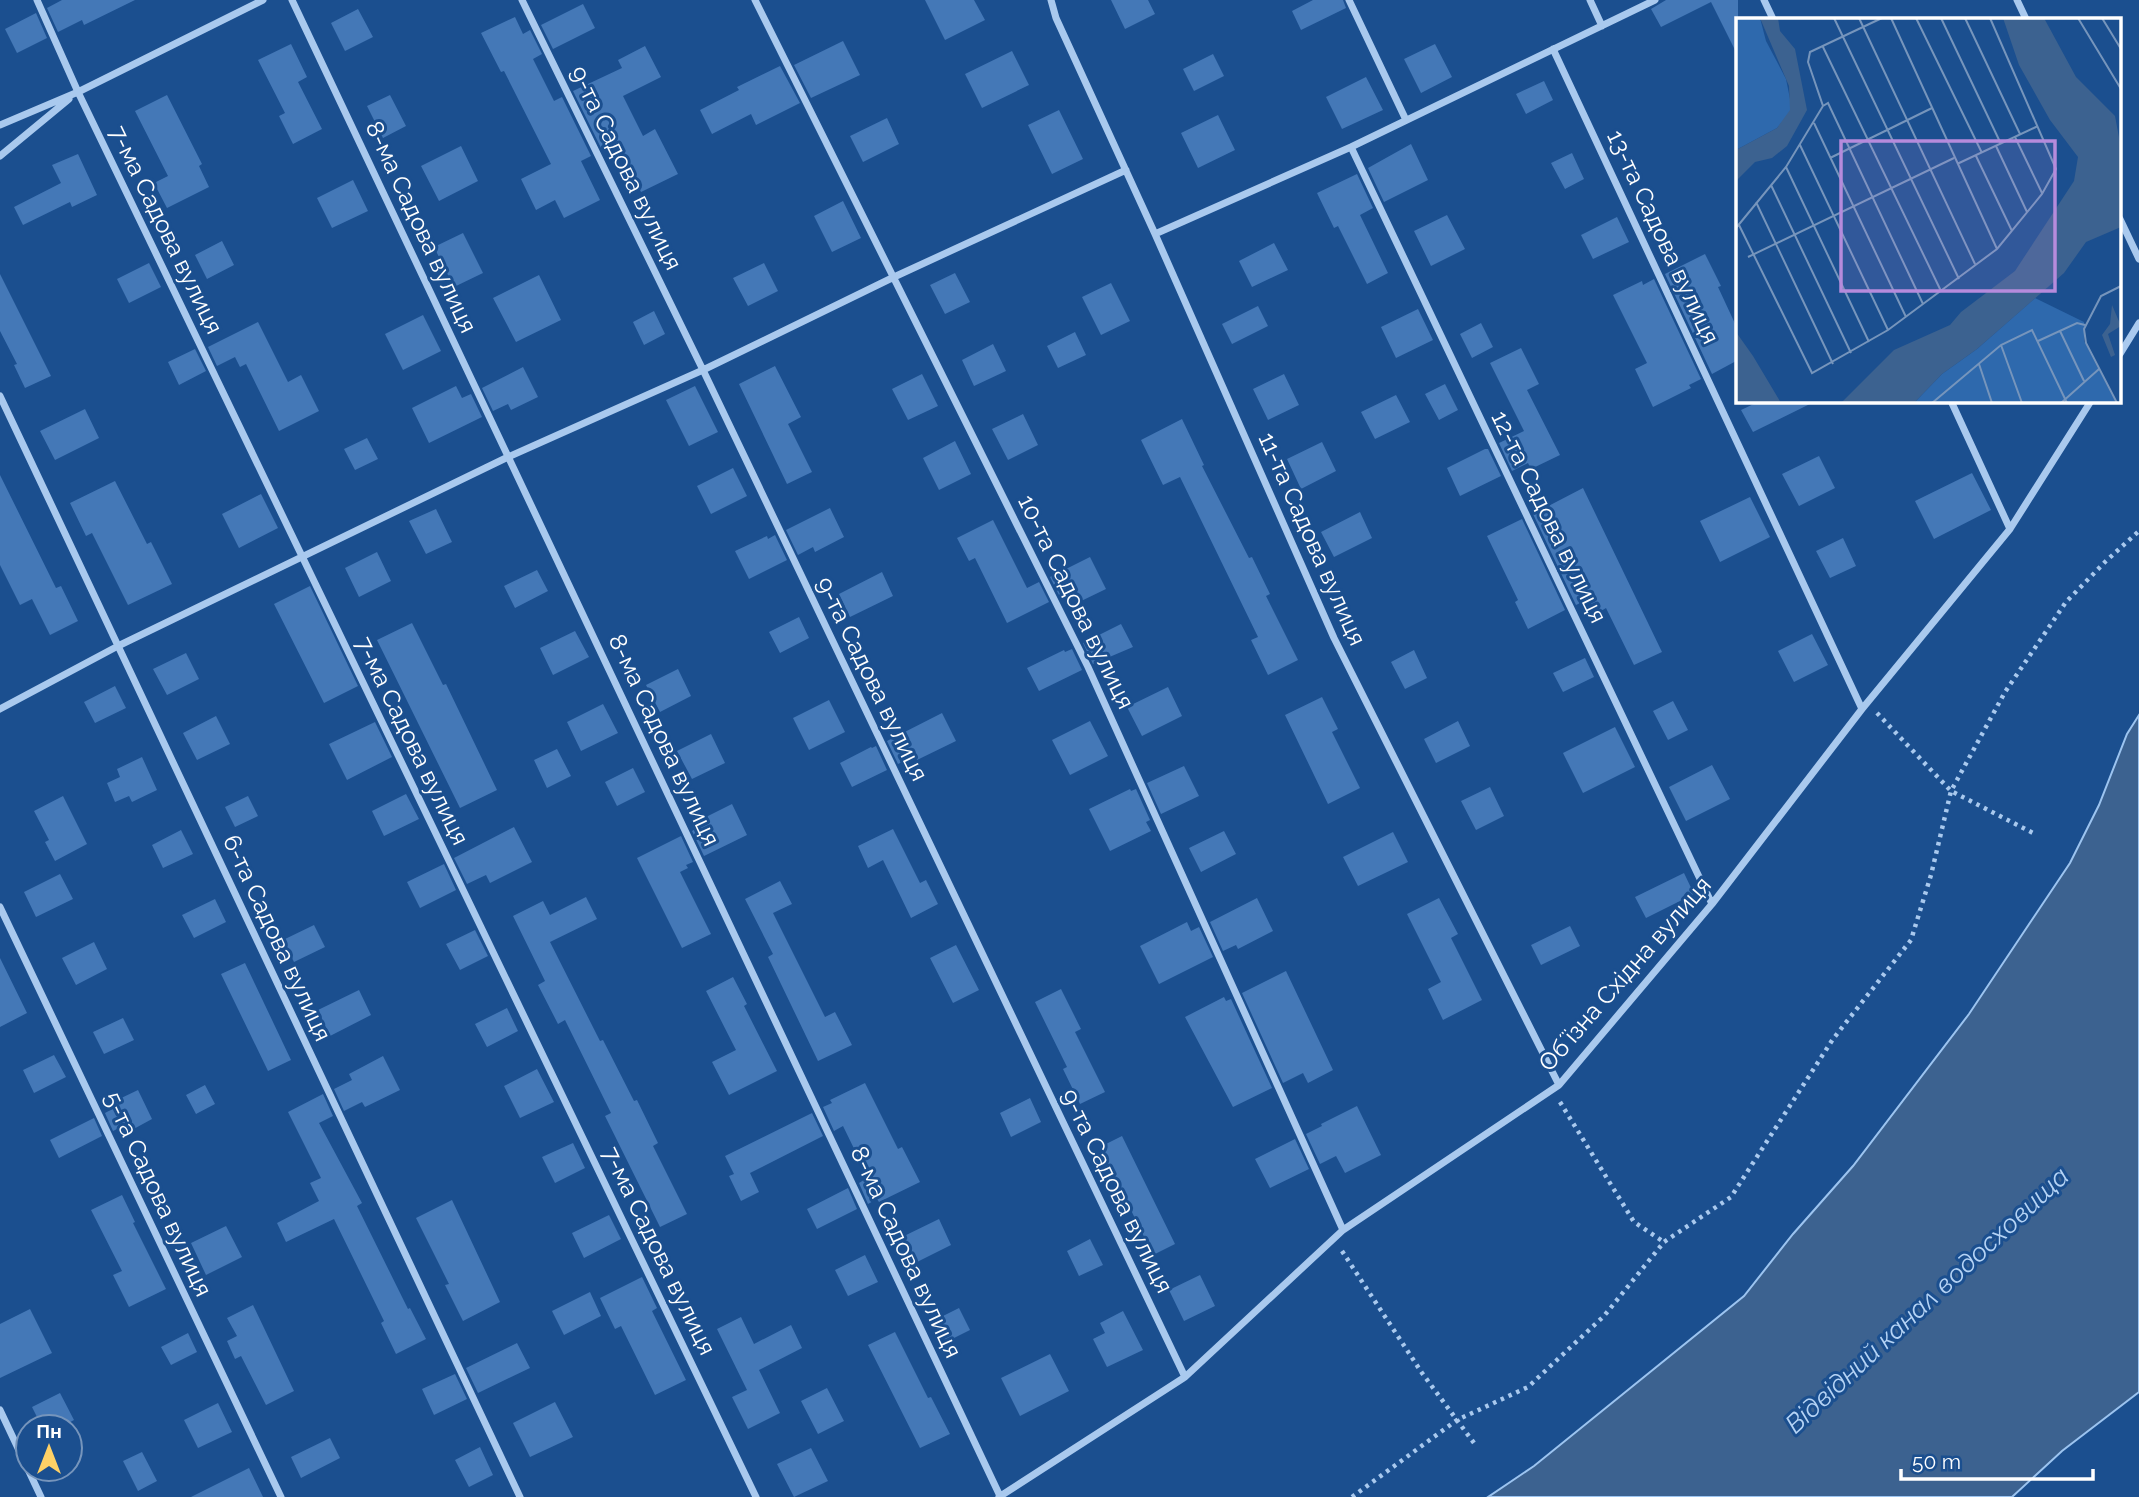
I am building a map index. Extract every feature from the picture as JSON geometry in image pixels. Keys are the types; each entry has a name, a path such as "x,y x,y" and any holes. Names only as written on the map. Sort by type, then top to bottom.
{"street":[{"name":"7-ма Садова вулиця","path":"37,0 78,92 756,1497"},
{"path":"0,125 78,92 263,0"},
{"name":"8-ма Садова вулиця","path":"292,0 1000,1497"},
{"name":"9-та Садова вулиця","path":"522,0 703,370 1185,1377"},
{"name":"10-та Садова вулиця","path":"755,0 1088,667 1343,1230"},
{"name":"11-та Садова вулиця","path":"1051,0 1056,18 1155,233 1334,638 1556,1087"},
{"path":"1349,0 1406,120"},
{"path":"1590,0 1602,26"},
{"path":"1155,233 1351,147 1655,0"},
{"path":"1764,0 1773,18"},
{"path":"2017,0 2026,18"},
{"name":"13-та Садова вулиця","path":"1553,49 1864,706"},
{"path":"0,156 78,92"},
{"name":"12-та Садова вулиця","path":"1351,147 1712,904"},
{"path":"0,709 118,646 508,457 703,370 894,277 1126,170"},
{"path":"2122,223 2139,259"},
{"path":"2122,351 2139,323"},
{"name":"6-та Садова вулиця","path":"0,396 520,1497"},
{"path":"1951,402 2010,529"},
{"name":"Обʼїзна Східна вулиця","path":"1000,1497 1185,1377 1343,1230 1556,1087 1712,904 1864,706 2010,529 2090,402"},
{"name":"5-та Садова вулиця","path":"0,907 281,1497"},
{"path":"0,1410 41,1497"}],"path":[{"path":"1352,1497 1457,1420 1528,1387 1604,1316 1664,1242 1731,1197 1833,1039 1911,940 1931,875 1951,791 2005,692 2066,602 2139,531"},
{"path":"1864,706 1951,791 2033,833"},
{"path":"1556,1087 1634,1222 1664,1242"},
{"path":"1334,1239 1422,1373 1474,1443"}],"water":[{"name":"Відвідний канал водосховища","path":"2139,715 2139,1392 2062,1451 2012,1497 1488,1497 1534,1466 1744,1296 1793,1234 1853,1166 1969,1014 2070,863 2099,805 2127,734"}],"building":[{"path":"62,0 135,0 84,25 82,20 58,32 47,8"},
{"path":"925,0 974,0 985,20 945,40"},
{"path":"1111,0 1148,0 1155,14 1125,29"},
{"path":"1313,0 1343,0 1346,8 1301,30 1292,11"},
{"path":"1666,0 1738,0 1736,52 1711,2 1661,27 1651,9"},
{"path":"583,4 595,28 553,49 541,25"},
{"path":"358,9 373,37 345,51 331,23"},
{"path":"36,13 47,38 17,53 5,29"},
{"path":"515,17 523,34 530,30 542,54 533,59 554,101 562,97 591,156 581,161 600,200 564,218 555,200 536,210 521,179 551,164 504,71 501,72 481,33"},
{"path":"843,41 860,75 811,98 794,65"},
{"path":"291,44 307,77 298,82 322,129 293,144 279,116 285,113 258,60"},
{"path":"1435,44 1452,77 1421,93 1404,59"},
{"path":"645,46 661,77 623,96 643,136 655,129 678,174 641,192 617,143 602,150 573,91 622,68 618,60"},
{"path":"1012,51 1029,85 982,108 965,74"},
{"path":"1213,54 1224,76 1194,91 1183,69"},
{"path":"780,66 800,103 756,125 751,114 712,134 700,110 739,90 737,87"},
{"path":"1366,77 1383,110 1342,129 1326,97"},
{"path":"1544,81 1553,100 1526,114 1516,94"},
{"path":"167,95 202,164 199,166 209,187 167,208 154,183 168,176 135,111"},
{"path":"390,95 406,126 383,138 367,106"},
{"path":"1059,110 1083,159 1052,174 1028,125"},
{"path":"1218,115 1235,150 1198,168 1181,133"},
{"path":"887,118 899,144 863,162 850,136"},
{"path":"1411,144 1428,180 1384,202 1368,168"},
{"path":"461,146 478,181 439,201 421,166"},
{"path":"1572,153 1584,179 1565,189 1551,163"},
{"path":"78,154 97,195 72,207 70,202 23,225 14,207 61,183 52,165"},
{"path":"1357,174 1373,208 1360,215 1388,273 1367,284 1338,226 1334,228 1317,193"},
{"path":"353,180 368,211 332,228 317,198"},
{"path":"843,201 861,238 832,252 814,216"},
{"path":"1447,215 1465,249 1431,266 1414,231"},
{"path":"1617,217 1629,242 1593,259 1581,235"},
{"path":"463,233 483,273 454,287 434,247"},
{"path":"222,241 234,265 207,279 195,255"},
{"path":"1274,243 1288,270 1252,287 1239,261"},
{"path":"1705,254 1736,326 1736,361 1712,374 1665,274"},
{"path":"149,263 161,287 129,303 117,279"},
{"path":"764,263 778,291 748,306 733,278"},
{"path":"955,273 970,302 945,314 930,285"},
{"path":"0,274 51,376 25,388 14,365 17,364 0,331"},
{"path":"539,275 561,320 516,342 493,298"},
{"path":"1654,279 1701,379 1689,385 1691,388 1653,407 1635,369 1647,363 1613,295 1642,281 1643,285"},
{"path":"1111,283 1130,321 1101,335 1082,297"},
{"path":"1258,306 1268,326 1232,344 1222,324"},
{"path":"1418,309 1433,340 1396,358 1381,327"},
{"path":"654,311 665,334 644,345 633,322"},
{"path":"423,315 441,351 403,370 385,334"},
{"path":"258,322 288,382 301,375 319,411 279,431 246,364 240,367 235,357 217,366 208,347"},
{"path":"1481,323 1493,347 1472,358 1460,334"},
{"path":"1075,332 1086,355 1058,368 1047,346"},
{"path":"993,344 1006,371 974,386 962,360"},
{"path":"1521,348 1539,384 1527,390 1560,455 1531,469 1528,463 1512,471 1499,443 1524,431 1490,363"},
{"path":"195,349 206,371 179,385 168,362"},
{"path":"775,366 801,417 788,424 812,472 787,484 739,384"},
{"path":"523,367 538,397 511,410 508,404 493,411 482,388"},
{"path":"922,374 938,406 908,420 892,389"},
{"path":"1284,374 1299,405 1268,420 1253,389"},
{"path":"1445,384 1458,410 1439,420 1425,394"},
{"path":"456,386 462,398 471,394 482,417 429,443 412,408"},
{"path":"695,386 718,432 689,446 666,400"},
{"path":"1396,395 1410,422 1375,439 1361,412"},
{"path":"1758,402 1814,402 1753,432 1741,410"},
{"path":"85,409 99,438 55,460 40,431"},
{"path":"1023,414 1038,445 1008,460 992,429"},
{"path":"1182,419 1204,465 1202,466 1270,594 1266,596 1298,660 1268,675 1251,640 1258,637 1180,477 1163,485 1141,440"},
{"path":"367,438 378,459 355,470 344,449"},
{"path":"955,441 971,474 939,490 923,458"},
{"path":"1322,442 1336,471 1301,489 1287,459"},
{"path":"1488,449 1501,476 1460,496 1447,468"},
{"path":"1819,456 1835,488 1799,506 1782,474"},
{"path":"733,468 747,496 711,514 697,486"},
{"path":"1972,473 1991,510 1934,539 1915,501"},
{"path":"0,475 56,588 61,586 78,621 50,635 32,599 20,605 0,565"},
{"path":"115,481 147,544 151,542 172,584 128,605 92,533 86,536 70,503"},
{"path":"1583,488 1662,652 1634,665 1606,608 1596,614 1589,599 1576,605 1533,514"},
{"path":"261,494 278,528 239,548 222,514"},
{"path":"1750,497 1770,537 1720,562 1700,521"},
{"path":"830,508 844,537 815,552 813,547 798,555 786,530"},
{"path":"436,509 452,542 426,554 409,521"},
{"path":"1360,512 1372,538 1334,557 1321,532"},
{"path":"1522,519 1565,610 1528,629 1515,602 1518,600 1487,536"},
{"path":"993,520 1027,588 1039,582 1049,602 1007,623 975,558 969,561 957,538"},
{"path":"775,535 787,560 749,579 735,551"},
{"path":"1843,538 1856,566 1830,578 1816,551"},
{"path":"377,552 391,581 359,597 345,568"},
{"path":"1090,557 1106,589 1077,603 1071,591 1060,597 1050,577"},
{"path":"537,570 548,591 515,608 504,586"},
{"path":"882,572 893,596 850,617 839,594"},
{"path":"310,586 358,686 324,703 274,604"},
{"path":"799,617 809,638 780,653 769,632"},
{"path":"412,623 443,685 446,684 497,790 460,808 377,640"},
{"path":"1121,624 1133,647 1093,664 1083,643"},
{"path":"575,631 589,657 553,675 540,648"},
{"path":"1812,634 1828,665 1794,682 1778,651"},
{"path":"1072,649 1082,670 1039,691 1027,668 1064,650 1065,652"},
{"path":"1414,650 1427,678 1405,689 1391,662"},
{"path":"186,653 199,679 167,695 153,669"},
{"path":"1585,658 1594,677 1563,692 1553,673"},
{"path":"678,669 691,696 660,712 646,685"},
{"path":"115,686 126,708 95,723 84,702"},
{"path":"1168,687 1182,716 1142,736 1127,707"},
{"path":"1322,697 1338,729 1332,732 1360,788 1328,804 1285,715"},
{"path":"829,700 845,732 809,750 793,718"},
{"path":"1673,701 1688,730 1668,740 1653,711"},
{"path":"603,704 618,733 581,751 567,722"},
{"path":"942,713 956,741 917,760 915,756 898,764 887,741"},
{"path":"216,716 230,744 197,760 183,733"},
{"path":"1090,721 1108,756 1070,775 1052,740"},
{"path":"1458,721 1470,746 1436,763 1424,739"},
{"path":"375,722 392,757 347,780 329,744"},
{"path":"1615,727 1635,767 1583,793 1563,753"},
{"path":"711,734 725,763 692,779 677,751"},
{"path":"876,746 887,770 852,787 840,763"},
{"path":"557,749 571,776 547,788 534,760"},
{"path":"142,757 157,790 132,802 129,796 115,802 107,783 120,777 117,769"},
{"path":"1712,765 1730,799 1686,821 1669,787"},
{"path":"1184,766 1199,796 1161,814 1147,783"},
{"path":"633,768 645,792 617,806 605,782"},
{"path":"1490,787 1504,816 1476,830 1461,801"},
{"path":"1130,789 1136,789 1150,820 1146,822 1151,831 1110,851 1089,809"},
{"path":"406,794 419,819 384,836 372,811"},
{"path":"63,796 87,844 55,861 45,842 49,840 34,811"},
{"path":"248,796 258,816 235,827 225,807"},
{"path":"732,804 747,835 704,856 692,831 702,825 700,820"},
{"path":"514,827 532,862 490,883 486,875 467,884 454,858"},
{"path":"893,829 920,883 926,880 938,904 911,918 883,860 868,868 858,846"},
{"path":"181,830 193,854 163,868 152,845"},
{"path":"1224,831 1236,854 1201,872 1189,848"},
{"path":"1393,832 1408,862 1358,886 1343,857"},
{"path":"681,836 693,862 680,872 711,934 682,948 637,858"},
{"path":"444,864 456,890 420,908 407,882"},
{"path":"1684,873 1694,894 1646,918 1635,897"},
{"path":"60,874 73,899 36,917 24,892"},
{"path":"780,881 792,904 773,913 825,1017 835,1012 852,1045 818,1061 768,957 773,954 745,899"},
{"path":"586,897 597,919 550,942 600,1041 603,1040 634,1101 637,1100 658,1143 653,1146 687,1214 660,1227 605,1116 611,1113 565,1020 558,1024 538,985 545,981 513,916 543,901 550,915"},
{"path":"1257,898 1273,931 1238,949 1236,945 1223,951 1210,922"},
{"path":"1439,898 1458,934 1451,938 1482,1000 1443,1020 1428,989 1441,982 1407,914"},
{"path":"215,899 226,922 194,938 182,915"},
{"path":"1187,922 1191,931 1199,927 1213,957 1159,984 1140,946"},
{"path":"314,925 325,947 294,962 283,940"},
{"path":"1570,926 1580,946 1541,965 1531,945"},
{"path":"475,930 488,956 460,970 446,944"},
{"path":"94,942 107,969 76,985 62,958"},
{"path":"956,945 979,990 953,1003 930,958"},
{"path":"0,958 27,1013 0,1027"},
{"path":"245,963 291,1060 268,1071 221,974"},
{"path":"1286,971 1333,1070 1308,1083 1303,1073 1283,1083 1242,993"},
{"path":"733,977 747,1004 744,1006 777,1071 729,1095 712,1062 736,1050 706,991"},
{"path":"1061,989 1081,1029 1075,1032 1105,1092 1080,1104 1063,1069 1067,1067 1035,1002"},
{"path":"359,990 371,1015 330,1036 318,1010"},
{"path":"1224,997 1226,1001 1231,999 1272,1088 1233,1107 1185,1017"},
{"path":"507,1008 518,1031 487,1047 475,1024"},
{"path":"123,1018 134,1040 104,1054 93,1032"},
{"path":"54,1055 66,1077 34,1093 23,1070"},
{"path":"383,1056 400,1090 365,1107 362,1102 344,1111 334,1089 352,1080 349,1074"},
{"path":"537,1069 554,1102 520,1118 504,1086"},
{"path":"865,1083 898,1149 902,1147 920,1182 879,1202 877,1199 868,1204 859,1183 867,1178 863,1167 843,1126 834,1131 823,1107 832,1103 830,1100"},
{"path":"205,1085 215,1104 196,1114 186,1095"},
{"path":"138,1090 152,1119 130,1131 127,1124 113,1131 105,1113 118,1106 115,1101"},
{"path":"323,1094 333,1116 319,1123 362,1203 357,1206 408,1309 410,1308 426,1339 396,1354 381,1323 384,1321 334,1219 286,1242 277,1223 319,1201 310,1183 321,1178 288,1112"},
{"path":"1030,1098 1041,1122 1011,1137 1000,1113"},
{"path":"1357,1106 1381,1155 1345,1173 1336,1156 1320,1164 1306,1134"},
{"path":"812,1113 823,1136 750,1173 759,1192 741,1201 729,1176 734,1174 725,1156"},
{"path":"94,1118 102,1136 59,1158 50,1140"},
{"path":"1122,1136 1175,1244 1153,1255 1100,1147"},
{"path":"1295,1139 1309,1169 1270,1188 1255,1159"},
{"path":"573,1143 585,1168 555,1183 542,1157"},
{"path":"848,1188 857,1209 817,1229 807,1209"},
{"path":"122,1195 166,1289 129,1307 113,1275 122,1271 91,1210"},
{"path":"452,1200 500,1302 463,1321 445,1285 449,1284 416,1218"},
{"path":"609,1215 621,1239 584,1258 572,1233"},
{"path":"939,1219 951,1245 915,1263 902,1237"},
{"path":"226,1226 242,1257 206,1275 191,1243"},
{"path":"1090,1239 1103,1265 1079,1276 1067,1251"},
{"path":"865,1255 878,1282 848,1296 835,1270"},
{"path":"1200,1275 1215,1306 1184,1321 1169,1290"},
{"path":"642,1277 657,1308 652,1311 686,1380 655,1395 621,1326 615,1329 600,1298"},
{"path":"590,1292 601,1316 564,1335 552,1311"},
{"path":"253,1305 294,1391 266,1405 241,1356 235,1359 227,1341 237,1336 227,1318"},
{"path":"959,1308 970,1330 946,1342 935,1320"},
{"path":"30,1309 52,1353 0,1378 0,1324"},
{"path":"1123,1311 1143,1350 1107,1367 1093,1339 1105,1333 1100,1323"},
{"path":"741,1317 754,1344 791,1325 802,1348 759,1370 780,1413 748,1429 732,1397 747,1390 717,1329"},
{"path":"895,1332 928,1398 931,1397 950,1434 920,1448 868,1345"},
{"path":"188,1333 197,1352 171,1365 161,1347"},
{"path":"517,1343 530,1368 478,1393 466,1368"},
{"path":"1050,1354 1069,1391 1020,1416 1001,1378"},
{"path":"455,1374 467,1399 434,1415 422,1389"},
{"path":"827,1388 844,1421 818,1434 801,1401"},
{"path":"60,1393 70,1413 35,1413 32,1407"},
{"path":"555,1402 573,1437 530,1457 513,1423"},
{"path":"218,1403 232,1432 198,1448 184,1420"},
{"path":"330,1438 340,1458 301,1478 291,1457"},
{"path":"480,1447 493,1475 469,1487 455,1460"},
{"path":"811,1448 828,1481 794,1497 777,1464"},
{"path":"142,1452 157,1481 138,1491 123,1461"},
{"path":"249,1468 263,1497 191,1497"}]}
